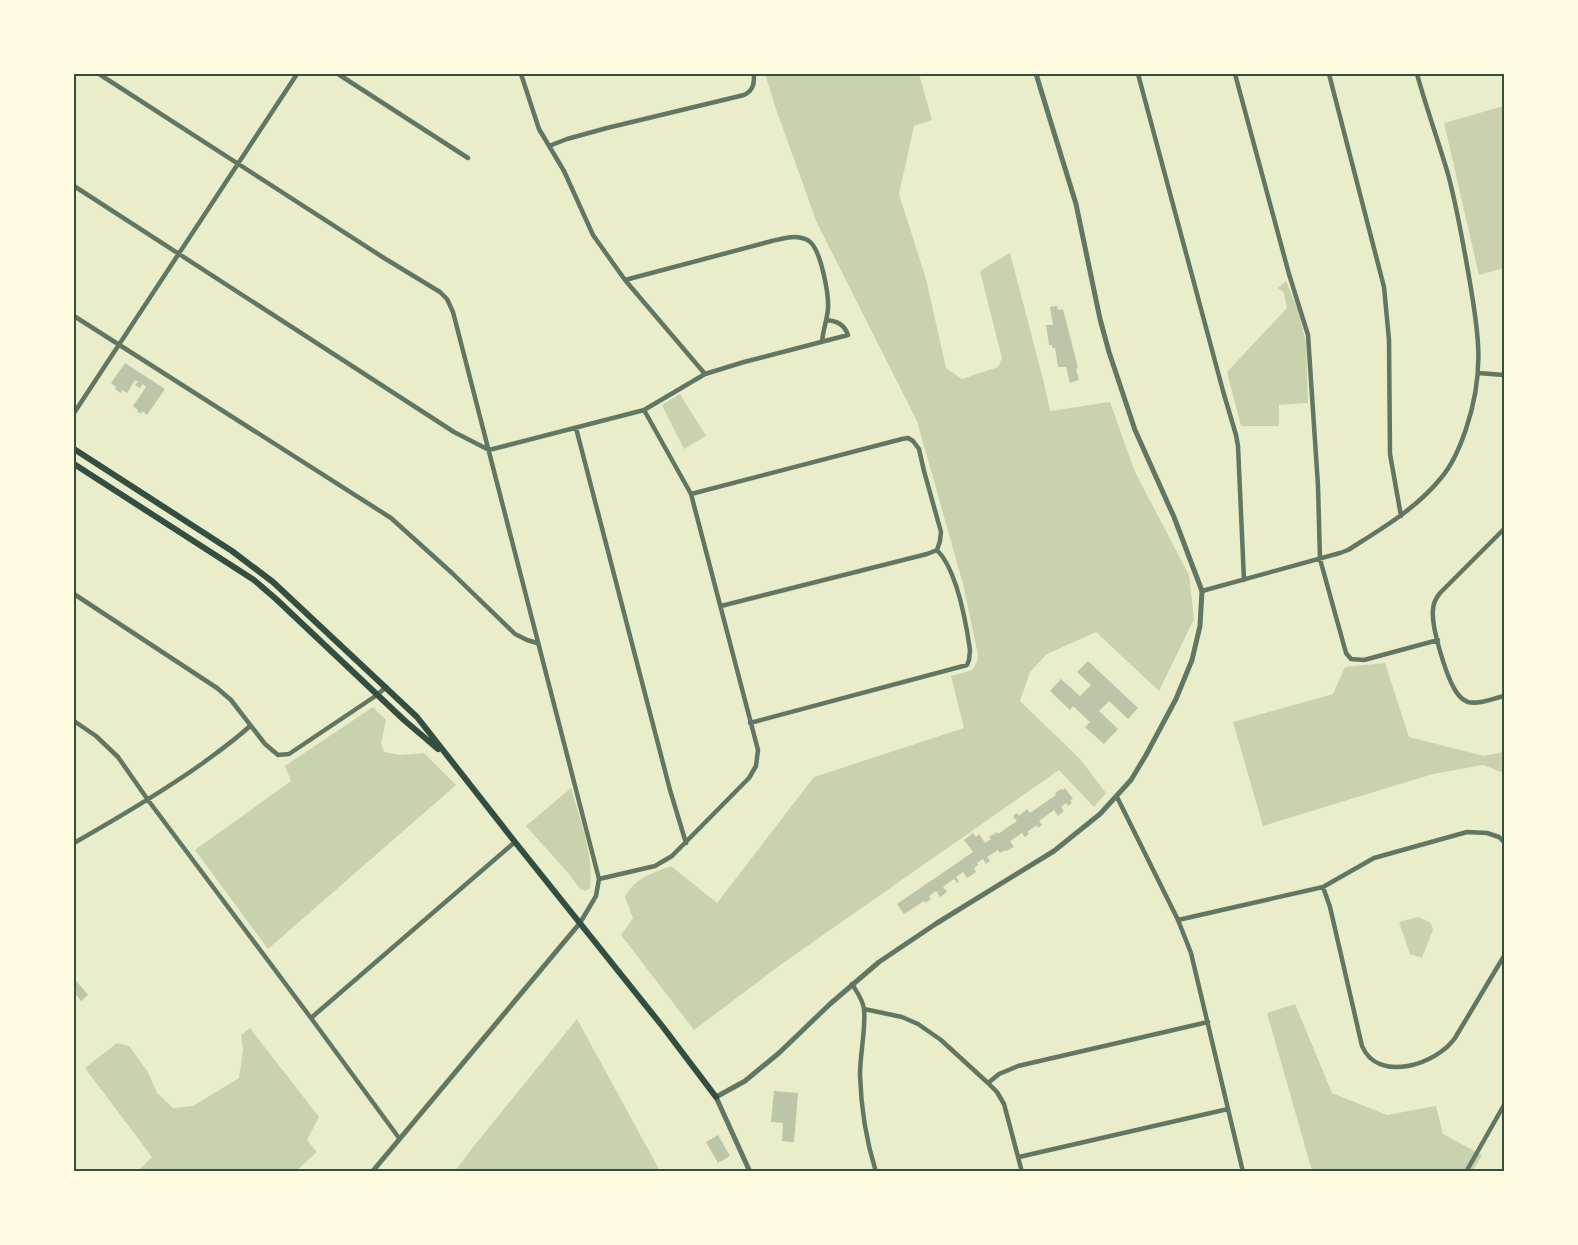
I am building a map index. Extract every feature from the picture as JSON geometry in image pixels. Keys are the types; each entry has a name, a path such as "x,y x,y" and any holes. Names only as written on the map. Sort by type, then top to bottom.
{"main road":[{"path":"74,449 232,551 268,578 417,717 716,1097"},
{"path":"74,464 254,580 404,720 448,757"}],"street":[{"path":"99,74 444,295 453,312 599,879 596,896 580,923 372,1172"},
{"path":"74,413 297,74"},
{"path":"338,74 468,158"},
{"path":"520,74 538,129 564,171 593,235 625,280 705,374"},
{"path":"549,146 630,122 734,98 751,90 754,84 754,74"},
{"path":"750,1172 716,1097 745,1081 779,1053 852,984 879,962 937,923 1054,851 1089,824 1131,780 1150,749 1168,716 1189,668 1197,642 1202,591 1174,517 1135,430 1108,352 1076,204 1036,74"},
{"path":"1138,74 1236,435 1244,580"},
{"path":"1235,74 1308,335 1318,486 1320,559 1344,650 1349,658 1364,660 1438,640"},
{"path":"1329,74 1384,287 1389,328 1390,454 1401,516"},
{"path":"1202,591 1348,550 1401,516 1423,498 1449,467 1461,443 1474,405 1479,358 1478,334 1460,226 1448,174 1417,74"},
{"path":"74,186 463,438 489,450 644,410 705,374 848,335 843,326 835,321 826,320"},
{"path":"625,280 772,241 791,237 800,238 811,243 819,258 828,302 822,342"},
{"path":"74,316 391,518 515,634 537,643"},
{"path":"1478,373 1504,375"},
{"path":"599,879 655,867 667,861 749,778 754,770 758,750 691,494 644,410"},
{"path":"576,428 670,790 686,843"},
{"path":"691,494 902,439 910,440 918,447 940,528 937,550 927,554 721,606"},
{"path":"1504,529 1446,586 1436,598 1433,612 1438,640 1456,692 1468,702 1504,696"},
{"path":"750,723 967,665 970,650 957,587 943,557 937,550"},
{"path":"74,594 217,688 231,700 265,744 278,755 289,754 386,687"},
{"path":"74,721 96,736 118,758 399,1138"},
{"path":"74,843 148,800 215,754 250,726"},
{"path":"1117,797 1178,920 1191,953 1243,1172"},
{"path":"1178,920 1323,887 1374,858 1459,834 1480,832 1494,835 1504,842"},
{"path":"311,1018 514,842"},
{"path":"1323,887 1330,907 1362,1046 1370,1058 1380,1065 1389,1068 1406,1066 1434,1057 1448,1047 1504,956"},
{"path":"852,984 860,995 864,1009 860,1066 863,1109 866,1136 876,1172"},
{"path":"864,1009 902,1017 926,1029 961,1057 997,1092 1004,1104 1022,1172"},
{"path":"988,1083 999,1074 1018,1066 1208,1022"},
{"path":"1466,1172 1504,1105"},
{"path":"1019,1157 1228,1109"}],"green space":[{"path":"765,74 919,74 932,120 914,126 899,194 926,279 946,368 962,379 998,367 1002,358 980,271 1010,253 1050,411 1110,402 1135,472 1189,575 1194,619 1159,691 1096,632 1047,654 1030,672 1020,701 1080,759 1106,793 1094,807 1059,770 783,963 694,1030 621,935 633,918 625,897 629,890 645,877 671,866 717,903 814,777 964,728 951,676 972,670 978,655 963,584 917,421 817,223"},
{"path":"1504,106 1504,268 1479,275 1444,123"},
{"path":"1286,281 1299,312 1306,343 1308,403 1279,405 1279,426 1241,426 1227,372 1287,308 1284,293 1278,288"},
{"path":"680,394 706,436 684,449 662,405"},
{"path":"1385,663 1409,737 1484,756 1504,752 1504,773 1483,765 1433,774 1263,826 1233,722 1333,694 1345,667"},
{"path":"373,707 386,720 381,743 384,752 400,755 424,753 456,785 268,949 195,850 291,781 285,766"},
{"path":"571,788 590,863 590,888 586,891 580,889 526,826"},
{"path":"1418,917 1431,923 1433,930 1422,958 1410,954 1399,922"},
{"path":"1295,1004 1332,1093 1387,1115 1436,1106 1443,1134 1482,1155 1473,1171 1312,1171 1267,1013"},
{"path":"577,1019 660,1171 455,1171 473,1147"},
{"path":"250,1028 319,1117 307,1140 317,1152 296,1171 143,1171 140,1169 152,1157 85,1068 117,1043 129,1046 148,1072 157,1093 173,1108 193,1106 239,1078 243,1049 241,1035"}],"building":[{"path":"1057,306 1058,310 1063,309 1078,368 1076,369 1079,380 1070,383 1066,367 1058,367 1055,348 1049,345 1046,325 1053,325 1050,307"},
{"path":"125,363 165,389 147,415 142,411 141,414 133,406 146,387 143,384 140,388 135,385 138,382 135,380 127,393 122,390 121,393 111,383"},
{"path":"1088,661 1138,708 1128,719 1109,701 1099,711 1118,729 1104,744 1085,727 1090,722 1073,706 1070,710 1050,691 1061,679 1080,696 1091,685 1077,672"},
{"path":"1065,788 1073,799 1070,800 1072,803 1068,806 1066,803 1061,807 1064,811 1058,816 1054,810 1039,821 1042,825 1038,828 1037,825 1027,832 1029,834 1025,837 1022,833 1010,841 1014,847 1000,853 998,850 987,857 990,861 986,864 983,859 974,868 976,872 967,878 963,872 956,877 959,882 957,883 954,879 943,887 947,892 940,897 936,891 929,896 931,899 904,914 897,904 973,852 964,840 973,833 976,837 979,834 985,843 991,839 989,837 997,832 998,834 1017,821 1013,816 1017,813 1019,816 1027,809 1030,813"},
{"path":"74,978 88,995 81,1001 74,994"},
{"path":"774,1091 798,1093 794,1142 782,1141 783,1123 771,1122"},
{"path":"718,1135 730,1156 718,1163 706,1142"}]}
